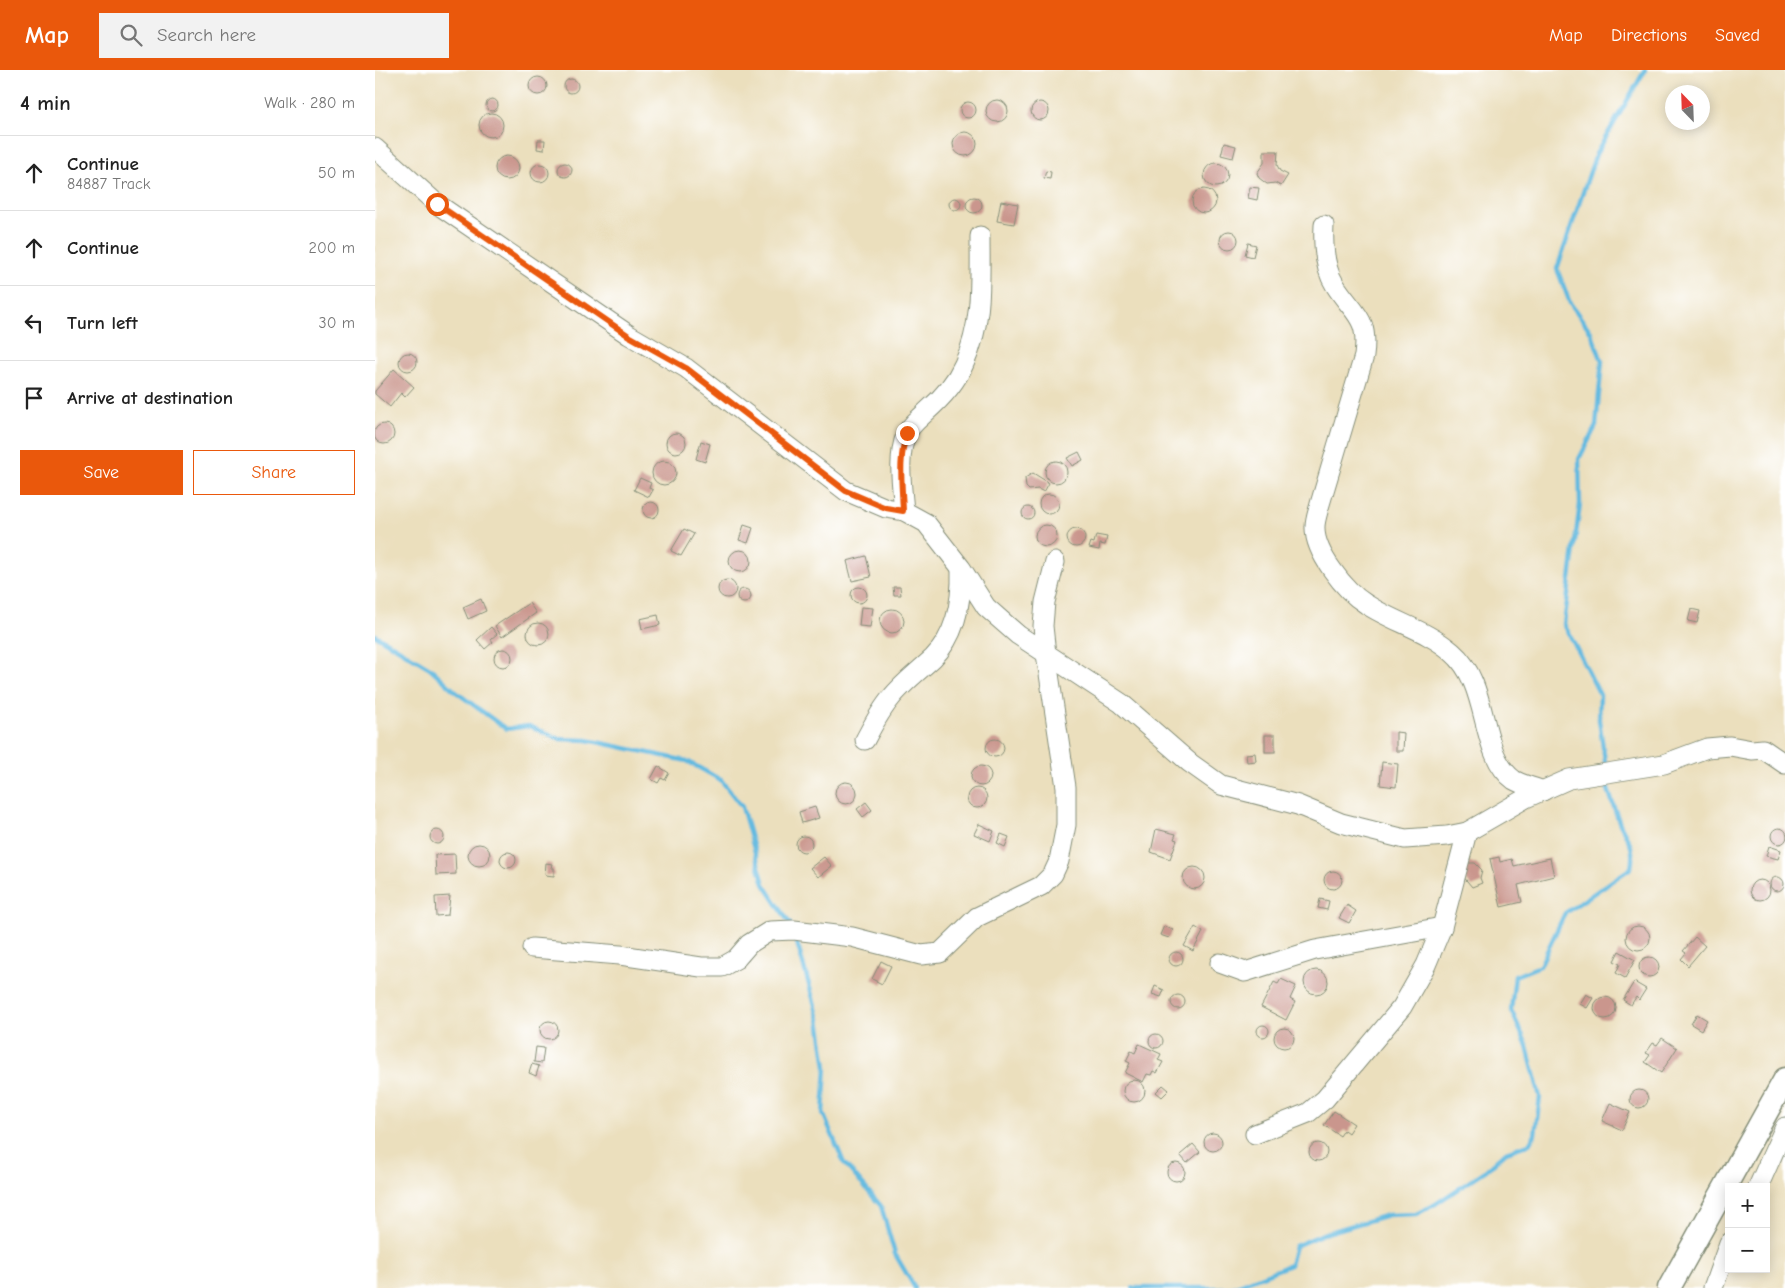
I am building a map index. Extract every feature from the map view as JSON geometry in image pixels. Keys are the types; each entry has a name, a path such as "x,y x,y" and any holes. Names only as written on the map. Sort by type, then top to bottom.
{"street":[{"path":"375,148 437,204 484,238 526,263 629,336 686,368 846,491 886,508 903,511 926,523 961,568 987,607 1018,635 1121,703 1190,763 1221,785 1298,805 1341,823 1405,839 1447,836 1467,832 1526,798 1569,779 1664,764 1707,748 1730,746 1752,750 1763,749 1785,764"},
{"path":"1324,226 1323,246 1334,284 1361,318 1366,336 1364,356 1320,504 1315,528 1320,549 1333,572 1365,604 1436,640 1454,653 1473,679 1494,753 1503,769 1515,780 1543,790"},
{"path":"903,511 901,468 903,445 907,433 953,383 964,365 977,326 980,297 980,236"},
{"path":"532,948 620,954 701,967 722,967 737,959 749,944 770,931 793,930 852,937 921,955 940,952 977,917 1041,886 1053,874 1059,861 1066,825 1066,787 1045,654 1043,626 1045,602 1055,562"},
{"path":"865,740 877,717 892,697 934,657 946,639 956,615 961,593 961,568"},
{"path":"1255,1134 1308,1113 1325,1099 1402,1007 1426,965 1442,927 1467,832"},
{"path":"1220,963 1245,972 1331,946 1442,927"},
{"path":"1669,1288 1785,1079"},
{"path":"1760,1183 1785,1127"},
{"path":"1713,1288 1725,1254"}],"building":[{"path":"538,77 544,80 547,86 544,92 538,95 532,92 529,86 532,80"},
{"path":"568,79 574,79 578,86 574,93 568,93 564,89 564,83"},
{"path":"490,99 494,99 498,105 494,111 490,111 486,107 486,103"},
{"path":"997,100 1007,107 1008,111 1001,121 997,122 987,115 986,111 993,101"},
{"path":"968,102 974,104 976,110 974,116 968,118 962,116 960,110 962,104"},
{"path":"1036,102 1044,102 1049,107 1047,118 1036,120 1031,115 1031,107"},
{"path":"491,113 500,116 503,125 500,134 491,137 482,134 479,125 482,116"},
{"path":"965,132 974,135 977,144 974,153 965,156 956,153 953,144 956,135"},
{"path":"538,140 545,140 544,150 537,149"},
{"path":"1224,143 1236,146 1233,158 1221,155"},
{"path":"1264,151 1278,151 1277,165 1280,171 1288,175 1281,186 1275,183 1267,184 1259,178 1257,173 1264,163"},
{"path":"507,156 512,157 518,163 518,173 512,179 507,180 502,179 496,173 495,168 496,163 502,157"},
{"path":"565,163 570,165 572,170 570,175 565,177 560,175 558,170 560,165"},
{"path":"1216,163 1224,167 1228,175 1224,183 1216,187 1208,183 1204,175 1208,167"},
{"path":"540,164 546,167 549,173 546,179 540,182 534,179 531,173 534,167"},
{"path":"1046,171 1051,172 1050,179 1044,178"},
{"path":"1250,187 1259,188 1257,200 1248,198"},
{"path":"1204,189 1212,193 1216,201 1212,209 1204,213 1196,209 1192,201 1196,193"},
{"path":"971,197 977,197 982,202 980,211 971,213 966,208 966,202"},
{"path":"953,198 957,198 961,204 957,210 953,210 949,206 949,202"},
{"path":"1001,201 1018,204 1014,224 997,221"},
{"path":"1229,231 1235,234 1238,240 1235,246 1229,249 1223,246 1220,240 1223,234"},
{"path":"1248,243 1256,245 1253,257 1245,255"},
{"path":"408,353 414,356 417,362 414,368 408,371 402,368 399,362 402,356"},
{"path":"394,369 414,387 405,397 401,393 390,407 375,394 375,391"},
{"path":"384,424 391,427 394,434 391,441 384,444 377,441 374,434 377,427"},
{"path":"676,433 683,436 686,443 683,450 676,453 669,450 666,443 669,436"},
{"path":"701,441 710,444 705,462 696,459"},
{"path":"1079,452 1083,460 1072,466 1067,458"},
{"path":"664,461 673,464 676,473 673,482 664,485 655,482 652,473 655,464"},
{"path":"1056,461 1066,468 1067,472 1060,482 1056,483 1046,476 1045,472 1052,462"},
{"path":"1033,473 1049,483 1044,492 1038,489 1029,490 1026,487 1025,478"},
{"path":"640,478 651,483 649,488 653,490 649,497 634,490"},
{"path":"1049,494 1056,497 1059,504 1056,511 1049,514 1042,511 1039,504 1042,497"},
{"path":"648,502 654,502 659,507 657,516 648,518 643,513 643,507"},
{"path":"1028,507 1034,513 1028,519 1022,513"},
{"path":"744,525 753,528 748,543 739,540"},
{"path":"1046,525 1054,528 1057,536 1054,544 1046,547 1038,544 1035,536 1038,528"},
{"path":"684,529 694,534 681,556 671,551"},
{"path":"1072,529 1080,529 1085,534 1083,545 1072,547 1067,542 1067,534"},
{"path":"1096,535 1107,537 1105,545 1100,544 1099,550 1089,548 1091,542 1094,543"},
{"path":"740,550 748,553 751,561 748,569 740,572 732,569 729,561 732,553"},
{"path":"866,556 871,577 852,581 847,561"},
{"path":"727,580 733,583 736,589 733,595 727,598 721,595 718,589 721,583"},
{"path":"859,587 867,595 859,603 851,595"},
{"path":"893,587 900,587 901,595 894,595"},
{"path":"741,589 747,589 751,596 747,603 741,603 737,599 737,593"},
{"path":"481,599 486,611 468,619 463,607"},
{"path":"529,603 536,613 502,637 495,626"},
{"path":"861,607 873,608 870,627 859,626"},
{"path":"892,609 897,610 903,616 903,626 897,632 892,633 887,632 881,626 880,621 881,616 887,610"},
{"path":"1691,609 1700,611 1697,623 1688,621"},
{"path":"658,615 660,625 642,629 640,619"},
{"path":"538,623 548,630 549,634 542,644 538,645 528,638 527,634 534,624"},
{"path":"491,627 497,634 491,639 493,642 485,649 477,640"},
{"path":"503,649 509,652 512,658 509,664 503,667 497,664 494,658 497,652"},
{"path":"1396,732 1404,733 1403,751 1396,751"},
{"path":"1265,735 1275,735 1275,752 1265,752"},
{"path":"991,739 999,739 1004,744 1002,755 991,757 986,752 986,744"},
{"path":"1255,753 1256,761 1247,762 1246,754"},
{"path":"1382,762 1398,764 1396,787 1380,785"},
{"path":"658,766 669,773 665,780 661,778 658,783 651,779"},
{"path":"977,766 985,766 991,772 991,780 985,786 977,786 971,780 971,772"},
{"path":"842,782 850,782 857,789 857,797 850,804 842,804 835,797 835,789"},
{"path":"977,788 984,791 987,798 984,805 977,808 970,805 967,798 970,791"},
{"path":"866,802 872,810 863,817 857,809"},
{"path":"815,807 819,818 802,823 799,812"},
{"path":"979,824 994,831 990,841 974,834"},
{"path":"1779,828 1784,831 1786,839 1782,843 1776,843 1772,839 1772,833 1776,829"},
{"path":"1156,829 1176,834 1174,839 1177,840 1170,859 1151,852"},
{"path":"437,830 442,832 444,837 442,842 437,844 432,842 430,837 432,832"},
{"path":"1001,834 1009,837 1005,847 997,843"},
{"path":"804,836 810,838 812,844 810,850 804,852 798,850 796,844 798,838"},
{"path":"479,844 487,847 490,855 487,863 479,866 471,863 468,855 471,847"},
{"path":"1769,846 1781,850 1778,859 1766,856"},
{"path":"508,852 514,854 516,860 514,866 508,868 502,866 500,860 502,854"},
{"path":"455,854 456,874 436,875 435,855"},
{"path":"824,857 832,866 818,877 810,868"},
{"path":"1499,857 1500,862 1512,859 1514,866 1550,858 1554,876 1518,885 1522,902 1501,907 1490,859"},
{"path":"546,863 552,864 551,868 554,868 554,876 545,875"},
{"path":"1475,863 1482,870 1480,878 1482,883 1472,887 1462,875 1465,865"},
{"path":"1194,867 1202,870 1205,878 1202,886 1194,889 1186,886 1183,878 1186,870"},
{"path":"1329,871 1337,871 1342,876 1340,887 1329,889 1324,884 1324,876"},
{"path":"1777,877 1782,879 1784,884 1782,889 1777,891 1772,889 1770,884 1772,879"},
{"path":"1760,880 1767,883 1770,890 1767,897 1760,900 1753,897 1750,890 1753,883"},
{"path":"450,896 448,915 436,916 435,897"},
{"path":"1320,899 1329,901 1327,910 1318,908"},
{"path":"1347,905 1356,911 1349,923 1339,918"},
{"path":"1164,926 1173,930 1169,938 1160,935"},
{"path":"1638,926 1643,927 1649,933 1649,943 1643,949 1638,950 1633,949 1627,943 1626,938 1627,933 1633,927"},
{"path":"1195,927 1203,932 1193,951 1184,946"},
{"path":"1695,937 1705,946 1688,966 1681,959 1686,953 1683,951"},
{"path":"1619,951 1635,960 1625,978 1616,973 1620,964 1614,961"},
{"path":"1176,952 1181,954 1183,959 1181,964 1176,966 1171,964 1169,959 1171,954"},
{"path":"1649,957 1656,960 1659,967 1656,974 1649,977 1642,974 1639,967 1642,960"},
{"path":"881,961 891,966 882,984 872,979"},
{"path":"1316,970 1324,974 1328,982 1324,990 1316,994 1308,990 1304,982 1308,974"},
{"path":"1281,979 1296,986 1290,999 1295,1002 1286,1020 1261,1007 1274,982 1278,984"},
{"path":"1634,982 1646,989 1639,1000 1636,997 1631,1005 1623,1000"},
{"path":"1155,986 1164,990 1161,997 1152,994"},
{"path":"1586,994 1593,998 1587,1008 1580,1004"},
{"path":"1175,995 1181,995 1185,1002 1181,1009 1175,1009 1171,1005 1171,999"},
{"path":"1605,997 1615,1004 1616,1008 1609,1018 1605,1019 1595,1012 1594,1008 1601,998"},
{"path":"1697,1014 1707,1020 1701,1030 1691,1024"},
{"path":"549,1021 555,1024 558,1030 555,1036 549,1039 543,1036 540,1030 543,1024"},
{"path":"1263,1025 1269,1031 1263,1037 1257,1031"},
{"path":"1284,1028 1291,1031 1294,1038 1291,1045 1284,1048 1277,1045 1274,1038 1277,1031"},
{"path":"1153,1034 1159,1034 1163,1041 1159,1048 1153,1048 1149,1044 1149,1038"},
{"path":"1662,1038 1677,1048 1661,1073 1645,1062 1650,1055 1646,1053 1653,1043 1657,1045"},
{"path":"1139,1044 1161,1054 1158,1060 1163,1062 1157,1073 1153,1071 1151,1075 1147,1074 1143,1082 1125,1073 1130,1063 1126,1061 1131,1051 1135,1053"},
{"path":"536,1047 544,1048 542,1063 534,1062"},
{"path":"532,1064 539,1066 536,1076 529,1073"},
{"path":"1134,1080 1142,1083 1145,1091 1142,1099 1134,1102 1126,1099 1123,1091 1126,1083"},
{"path":"1163,1085 1169,1090 1162,1097 1156,1092"},
{"path":"1639,1090 1647,1095 1648,1099 1643,1107 1639,1108 1631,1103 1630,1099 1635,1091"},
{"path":"1610,1103 1630,1112 1622,1130 1602,1121"},
{"path":"1334,1111 1354,1124 1348,1133 1344,1130 1340,1136 1324,1125"},
{"path":"1209,1133 1217,1133 1222,1138 1220,1149 1209,1151 1204,1146 1204,1138"},
{"path":"1314,1143 1322,1143 1327,1148 1325,1159 1314,1161 1309,1156 1309,1148"},
{"path":"1193,1144 1200,1152 1187,1163 1180,1155"},
{"path":"1176,1163 1182,1166 1185,1172 1182,1178 1176,1181 1170,1178 1167,1172 1170,1166"}],"waterway":[{"path":"1606,768 1599,720 1600,695 1564,624 1580,504 1579,459 1596,426 1602,361 1591,332 1570,303 1557,269 1596,154 1645,70"},
{"path":"375,635 430,668 456,692 506,729 529,726 559,739 587,740 687,761 721,780 742,807 764,884 790,924"},
{"path":"1133,1288 1231,1288 1290,1265 1295,1246 1323,1234 1388,1215 1416,1214 1434,1205 1485,1171 1506,1152 1529,1144 1535,1134 1540,1097 1526,1043 1511,1010 1515,976 1540,966 1565,913 1631,868 1632,849 1620,824 1606,784"},
{"path":"795,936 819,1019 826,1067 823,1113 844,1163 881,1206 895,1254 915,1288"}],"route":[{"path":"437,204 484,238 526,263 629,336 686,368 806,458 846,491 886,508 903,511 901,468 903,445 907,433"}]}
